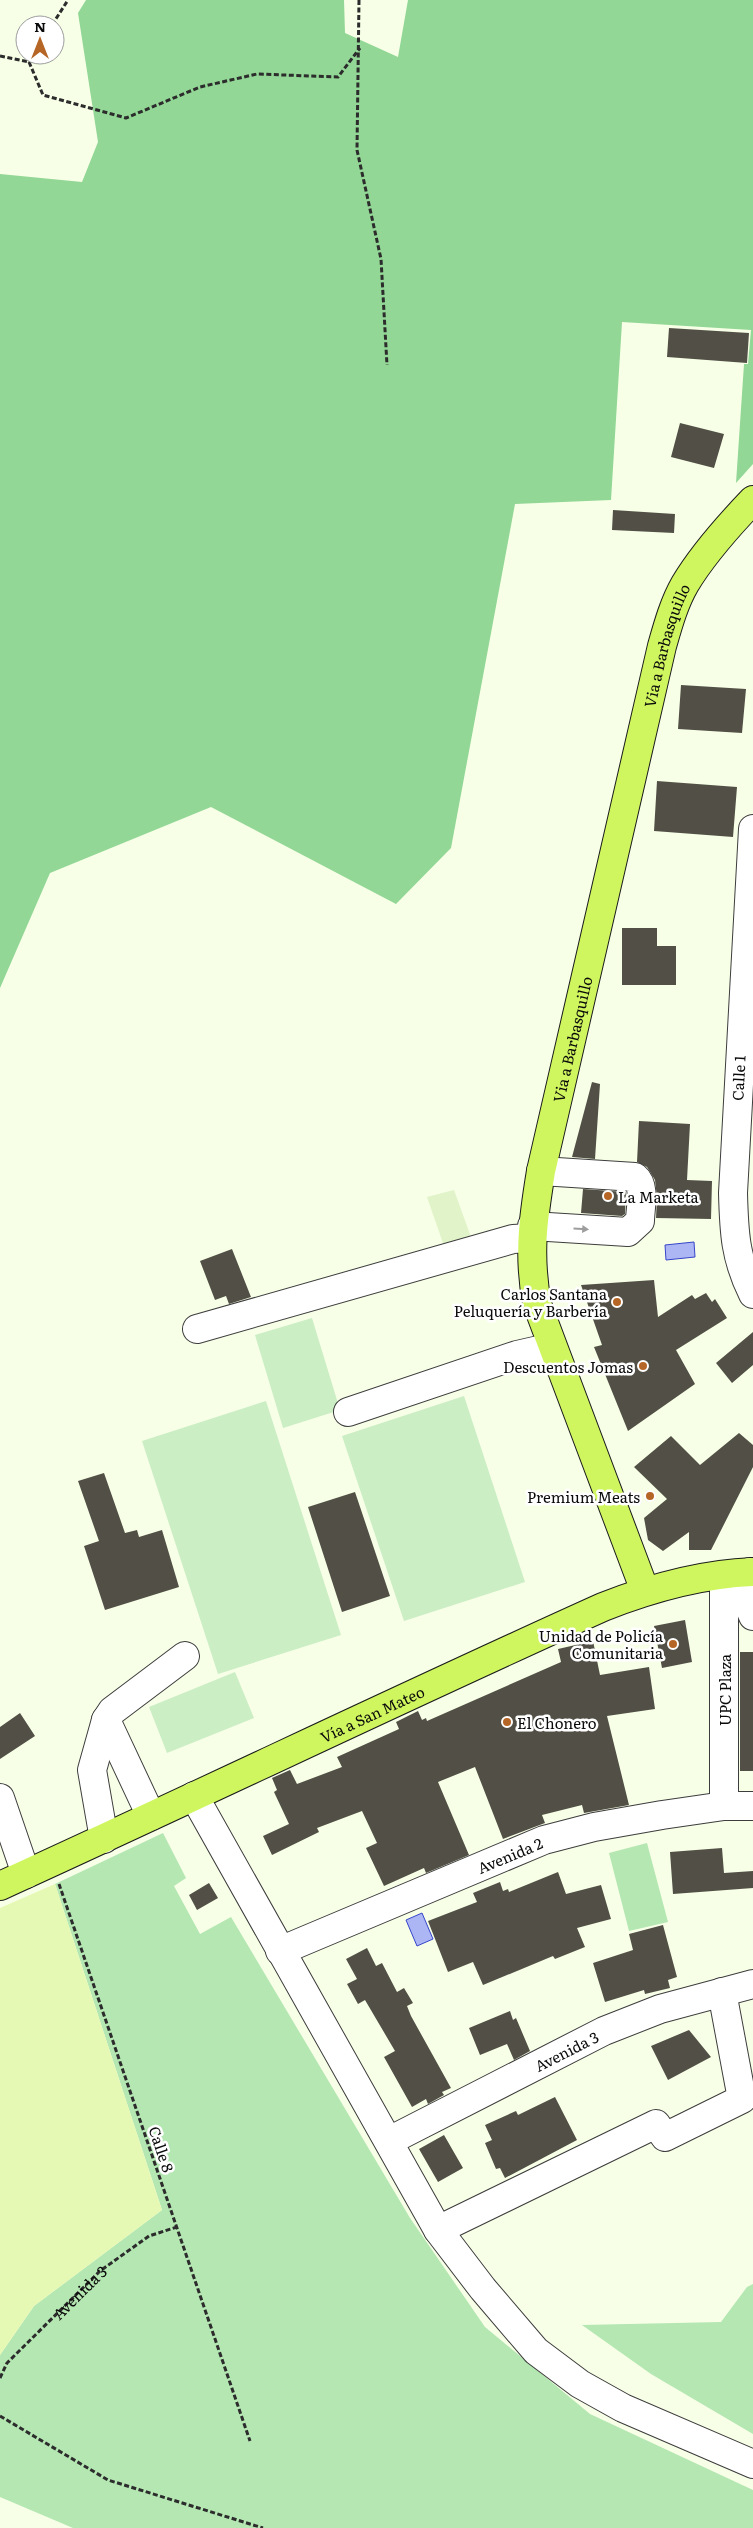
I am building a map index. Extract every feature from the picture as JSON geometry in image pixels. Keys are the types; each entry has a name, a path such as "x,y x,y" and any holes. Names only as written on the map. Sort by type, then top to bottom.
{"main road":[{"name":"Via a Barbasquillo","path":"645,1591 537,1304 533,1282 531,1232 541,1171 662,646 685,585 748,510"},
{"name":"Vía a San Mateo","path":"0,1886 52,1864 486,1659 603,1607 645,1591 724,1575 752,1572"}],"street":[{"name":"Calle 1","path":"753,829 743,1193 734,1238 744,1277 753,1294"},
{"path":"198,1329 513,1239 531,1232 628,1232 640,1221 641,1187 640,1181 635,1177 541,1171"},
{"path":"348,1412 517,1355 552,1347"},
{"path":"752,1572 750,1609 753,1616"},
{"name":"UPC Plaza","path":"724,1575 724,1806"},
{"path":"104,1839 93,1788 92,1770 106,1720 112,1711 185,1656"},
{"path":"106,1720 151,1816"},
{"path":"194,1796 438,2230 483,2289 536,2350 580,2384 623,2408 753,2464"},
{"path":"0,1798 26,1874"},
{"name":"Avenida 2","path":"280,1952 544,1840 594,1827 724,1806 753,1806"},
{"name":"Avenida 3","path":"389,2141 604,2031 660,2009 753,1984"},
{"path":"438,2230 656,2124 665,2137 742,2099 722,1992"}],"path":[{"path":"58,15 68,0"},
{"path":"359,0 358,150 380,259 387,365"},
{"path":"30,65 43,95 126,118 200,87 257,74 338,77 360,48"},
{"path":"0,56 15,59"},
{"name":"Calle 8","path":"52,1864 250,2441"},
{"name":"Avenida 3","path":"0,2378 7,2363 100,2271 149,2236 176,2227"},
{"path":"0,2416 108,2480 263,2528"}],"shaded area":[{"path":"86,0 344,0 345,33 398,57 408,0 753,0 753,464 736,483 744,364 748,364 751,330 622,322 611,500 515,504 451,848 396,904 211,807 50,873 0,988 0,174 82,182 98,142 78,13"},
{"path":"454,1190 472,1240 444,1246 427,1197"},
{"path":"312,1318 340,1410 283,1428 255,1335"},
{"path":"464,1396 525,1582 404,1621 342,1436"},
{"path":"266,1401 341,1635 218,1674 142,1441"},
{"path":"235,1672 254,1718 167,1753 149,1707"},
{"path":"163,1833 186,1878 174,1886 200,1934 231,1917 410,2218 485,2327 590,2414 753,2490 753,2528 73,2528 0,2497 0,2355 34,2306 162,2210 55,1884"},
{"path":"647,1843 668,1922 629,1931 609,1853"},
{"path":"753,2284 753,2434 651,2374 582,2325 721,2322 747,2287"}],"sand":[{"path":"55,1884 162,2210 34,2306 0,2355 0,1908"}],"water":[{"path":"694,1242 695,1257 666,1260 665,1245"},
{"path":"422,1913 433,1939 417,1946 406,1920"}],"building":[{"path":"669,328 749,333 747,363 667,357"},
{"path":"680,423 724,434 714,468 671,457"},
{"path":"613,510 675,514 674,533 612,530"},
{"path":"681,685 746,689 742,733 678,729"},
{"path":"657,781 737,787 733,837 654,831"},
{"path":"622,928 657,928 657,946 676,946 676,985 622,985"},
{"path":"592,1082 600,1084 595,1159 572,1157"},
{"path":"639,1121 690,1124 687,1180 712,1181 711,1219 656,1218 657,1197 655,1180 647,1167 637,1162"},
{"path":"583,1189 626,1192 625,1214 622,1216 581,1213"},
{"path":"232,1249 251,1297 229,1304 226,1296 215,1300 200,1261"},
{"path":"654,1280 658,1317 692,1295 695,1299 706,1293 712,1302 715,1299 727,1318 676,1350 695,1384 628,1431 594,1347 602,1345 581,1285"},
{"path":"753,1332 753,1365 732,1383 716,1363"},
{"path":"739,1433 753,1445 753,1467 711,1550 689,1550 689,1532 663,1551 648,1540 644,1518 667,1499 634,1467 671,1436 700,1465"},
{"path":"104,1473 125,1533 137,1530 139,1537 162,1530 179,1587 105,1610 84,1546 99,1541 78,1481"},
{"path":"355,1492 390,1596 342,1612 308,1507"},
{"name":"Unidad de Policía Comunitaria","path":"685,1620 692,1662 662,1668 654,1626"},
{"path":"593,1641 600,1675 649,1667 655,1709 607,1716 629,1805 584,1813 582,1805 542,1815 545,1823 503,1839 475,1767 438,1782 469,1855 426,1873 424,1868 384,1886 366,1848 377,1843 362,1811 317,1828 319,1832 272,1855 263,1836 289,1824 274,1792 277,1790 272,1778 290,1770 297,1784 342,1767 337,1757 399,1729 396,1722 418,1711 422,1720 426,1718 427,1721 561,1662 558,1649"},
{"path":"740,1652 753,1652 753,1771 740,1771"},
{"path":"20,1713 35,1736 0,1759 0,1727"},
{"path":"722,1848 724,1873 753,1871 753,1888 673,1894 670,1852"},
{"path":"558,1872 566,1894 601,1885 611,1919 577,1928 585,1947 555,1959 553,1956 483,1985 473,1962 448,1972 428,1921 477,1902 473,1893 500,1882 503,1891 508,1889 509,1892"},
{"path":"209,1883 218,1898 197,1910 189,1895"},
{"path":"663,1925 677,1977 668,1980 670,1988 645,1994 644,1990 605,2002 593,1963 633,1950 629,1934"},
{"path":"367,1948 376,1966 382,1963 397,1992 404,1988 413,2003 407,2006 411,2016 451,2088 442,2092 444,2095 428,2104 426,2099 412,2107 384,2057 395,2051 365,2000 358,2004 347,1984 357,1979 346,1959"},
{"path":"510,2011 513,2020 516,2018 530,2051 514,2060 507,2044 480,2055 469,2028"},
{"path":"689,2030 711,2057 668,2080 651,2046"},
{"path":"555,2097 577,2140 505,2178 500,2168 496,2169 485,2143 492,2140 485,2125 516,2111 518,2115"},
{"path":"444,2135 463,2168 438,2182 419,2149"}],"place":[{"name":"La Marketa","path":"608,1196"},
{"name":"Carlos Santana Peluquería y Barbería","path":"617,1302"},
{"name":"Descuentos Jomas","path":"643,1366"},
{"name":"Premium Meats","path":"650,1496"},
{"name":"Unidad de Policía Comunitaria","path":"673,1644"},
{"name":"El Chonero","path":"507,1722"}]}
